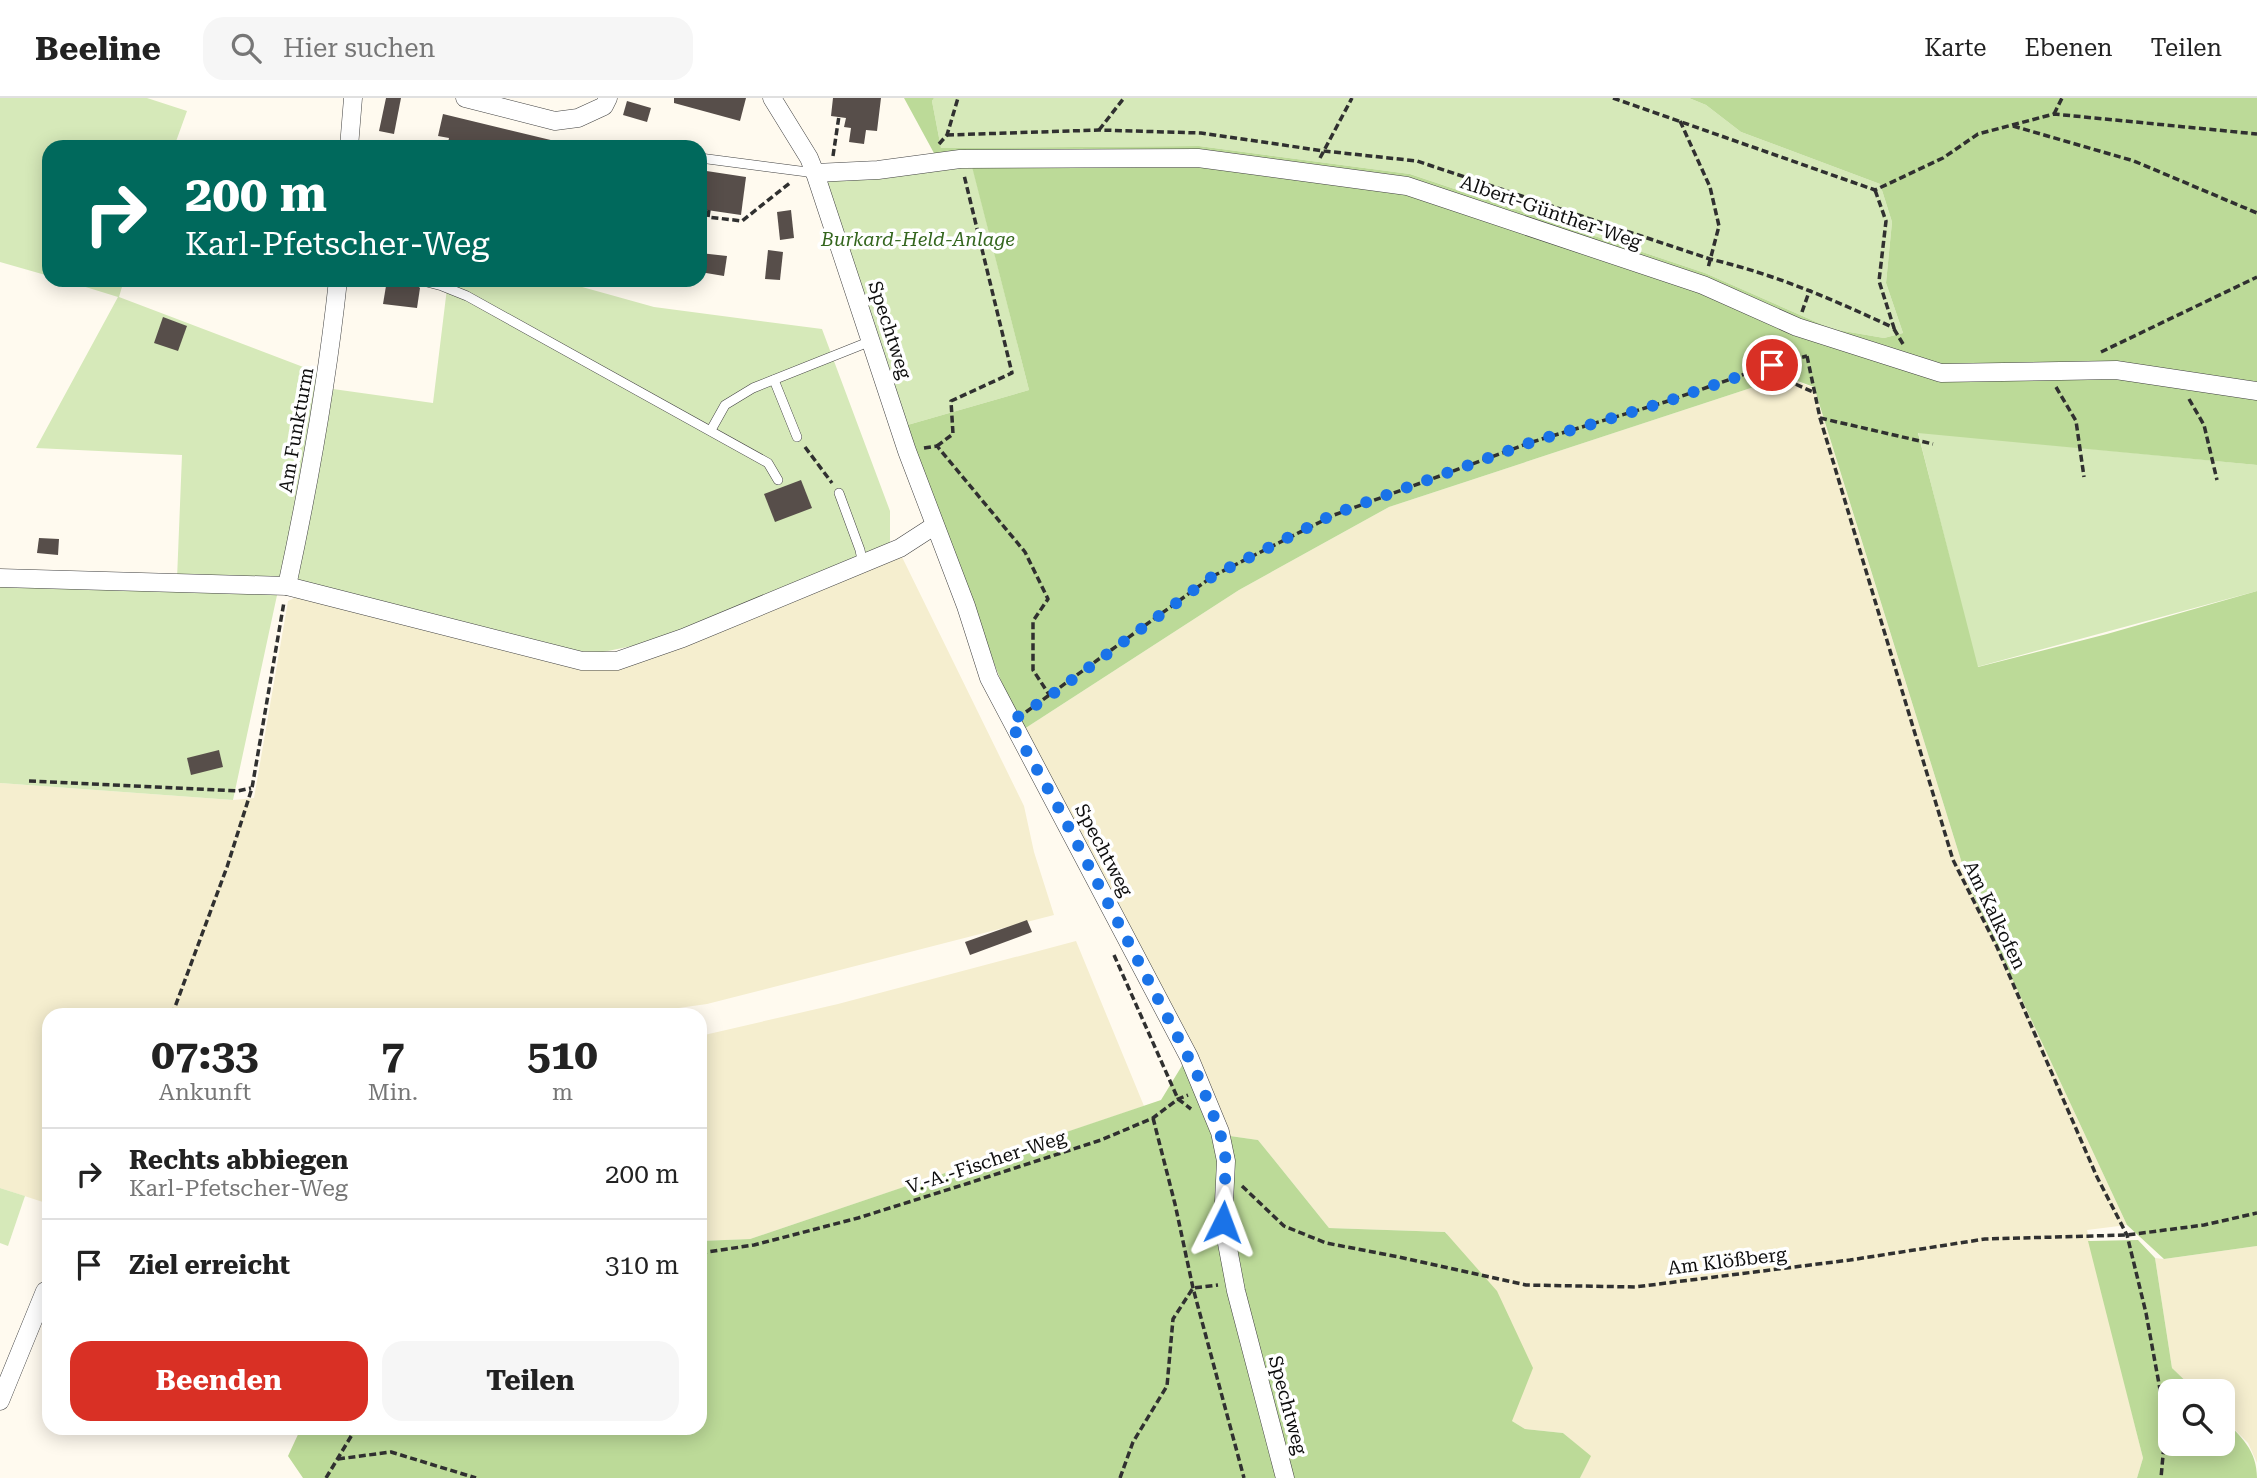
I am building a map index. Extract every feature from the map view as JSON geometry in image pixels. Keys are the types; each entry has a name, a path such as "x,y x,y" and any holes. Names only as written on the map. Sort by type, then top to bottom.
{"street":[{"path":"350,140 353,98"},
{"path":"465,98 555,121 578,118 604,106 608,98"},
{"name":"Spechtweg","path":"772,98 817,172 907,451 966,606 989,678 1189,1057 1220,1132 1227,1170 1223,1222 1235,1282 1285,1478"},
{"name":"Albert-Günther-Weg","path":"817,172 878,170 960,159 1198,158 1407,186 1703,285 1797,327 1941,373 2116,370 2257,391"},
{"name":"Am Funkturm","path":"286,586 311,474 337,287"},
{"path":"0,578 286,586 582,661 617,661 683,638 863,565 900,548 934,526"},
{"path":"0,1401 42,1298"}],"lane":[{"path":"707,159 817,172"},
{"path":"444,287 467,296 711,430 768,463 778,480"},
{"path":"711,430 725,405 752,388 871,341"},
{"path":"774,380 797,437"},
{"path":"839,493 863,565"}],"path":[{"path":"947,135 958,98"},
{"path":"1099,130 1124,98"},
{"path":"1310,173 1325,151 1352,98"},
{"path":"1613,98 1875,190 1943,158 1978,134 2054,114 2257,134"},
{"path":"2054,114 2062,98"},
{"path":"709,210 708,217 742,221 817,172 839,116"},
{"path":"1680,121 1710,187 1719,226 1710,259"},
{"path":"2011,125 2134,161 2257,213"},
{"path":"907,451 937,446 953,433 951,401 1012,373 960,159"},
{"path":"2093,356 2257,277"},
{"path":"1797,327 1810,289"},
{"name":"Am Kalkofen","path":"1772,365 1807,356 1820,418 1953,860 1997,947 2097,1177 2127,1235 2146,1313 2166,1422 2161,1478"},
{"path":"1010,722 1050,696 1213,576 1334,514 1532,442 1665,402 1772,365 1793,383 1813,392"},
{"path":"2048,371 2076,421 2084,477"},
{"path":"2178,379 2204,425 2217,480"},
{"path":"1820,418 1933,444"},
{"path":"797,437 839,493"},
{"path":"937,446 1025,551 1048,598 1032,621 1033,670 1050,696"},
{"path":"175,1008 204,934 252,788 286,586"},
{"path":"29,781 238,791 252,788"},
{"name":"V.-A.-Fischer-Weg","path":"707,1252 754,1245 858,1218 1101,1140 1153,1118 1178,1099 1137,1010"},
{"path":"1153,1118 1193,1288 1244,1478"},
{"name":"Am Klößberg","path":"1227,1170 1284,1226 1326,1243 1399,1256 1526,1285 1635,1287 1850,1260 1985,1239 2127,1235 2204,1225 2257,1213"},
{"path":"1120,1478 1133,1442 1167,1386 1173,1319 1193,1288 1235,1282"},
{"path":"326,1478 352,1435"},
{"path":"338,1459 391,1452 476,1478"}],"shaded area":[{"path":"1778,374 1814,388 1969,886 2127,1225 2087,1230 2143,1458 2137,1478 1580,1478 1590,1456 1563,1433 1525,1429 1512,1421 1446,1232 1329,1228 1258,1140 1230,1136 1021,731 1239,590 1389,507 1763,384"},
{"path":"902,557 1024,806 1034,852 1054,915 707,1004 679,1008 42,1008 42,1202 0,1188 0,783 233,800 254,798 288,601 299,596 630,664"},
{"path":"1076,941 1144,1106 750,1239 707,1241 707,1034 838,1004"},
{"path":"2257,1246 2257,1463 2248,1443 2235,1430 2235,1379 2183,1379 2172,1368 2155,1258"}],"green space":[{"path":"0,98 147,98 187,111 177,140 42,140 42,274 0,262"},
{"path":"904,98 934,98 932,101 941,148 1199,146 1410,174 1705,273 1832,329 1884,338 1903,333 1886,283 1892,222 1880,184 1741,132 1706,105 1689,98 2257,98 2257,465 1918,433 1978,667 2257,591 2257,1246 2164,1259 2127,1225 1969,886 1814,387 1778,374 1763,384 1389,507 1239,590 1021,731 940,527 904,426 1029,390 969,155 935,155"},
{"path":"934,98 1689,98 1706,105 1741,132 1880,184 1892,222 1886,283 1903,333 1884,338 1832,329 1705,273 1410,174 1199,146 941,148 932,101"},
{"name":"Burkard-Held-Anlage","path":"971,161 1029,390 904,426 825,179"},
{"path":"86,287 122,287 119,297 319,373 282,572 233,800 0,783 0,581 177,579 182,455 36,448 118,297"},
{"path":"447,287 582,287 654,307 822,329 890,511 890,549 656,641 603,652 564,651 293,579 333,389 433,403"},
{"path":"1918,432 2257,465 2257,591 1977,667"},
{"path":"1183,1064 1230,1136 1258,1140 1329,1228 1445,1232 1497,1291 1533,1368 1512,1421 1525,1429 1563,1433 1591,1456 1580,1478 303,1478 288,1456 298,1435 707,1435 707,1241 750,1239 1161,1100"},
{"path":"0,1188 25,1196 8,1246 0,1243"},
{"path":"2138,1240 2155,1258 2172,1368 2183,1379 2158,1379 2158,1456 2235,1456 2235,1431 2251,1452 2257,1478 2137,1478 2143,1458 2088,1241"}],"building":[{"path":"386,98 401,98 394,134 379,131"},
{"path":"674,98 746,98 740,121 674,103"},
{"path":"833,98 881,98 877,131 866,130 864,144 849,142 851,128 844,127 846,118 831,116"},
{"path":"627,101 651,108 647,122 623,115"},
{"path":"443,114 551,140 449,140 438,136"},
{"path":"707,171 746,177 741,215 707,210"},
{"path":"791,210 794,238 780,240 777,212"},
{"path":"768,250 783,252 780,280 765,279"},
{"path":"707,254 727,256 724,276 707,273"},
{"path":"386,287 420,288 417,308 383,304"},
{"path":"163,317 187,326 178,351 154,343"},
{"path":"801,480 812,508 775,522 764,494"},
{"path":"39,538 59,539 58,555 37,553"},
{"path":"219,750 223,767 191,775 187,758"},
{"path":"1027,920 1032,932 970,955 965,942"}],"route":[{"path":"1223,1222 1226,1161 1220,1132 1197,1074 1057,805 1010,722 1050,696 1213,576 1334,514 1532,442 1665,402 1772,365"}]}
